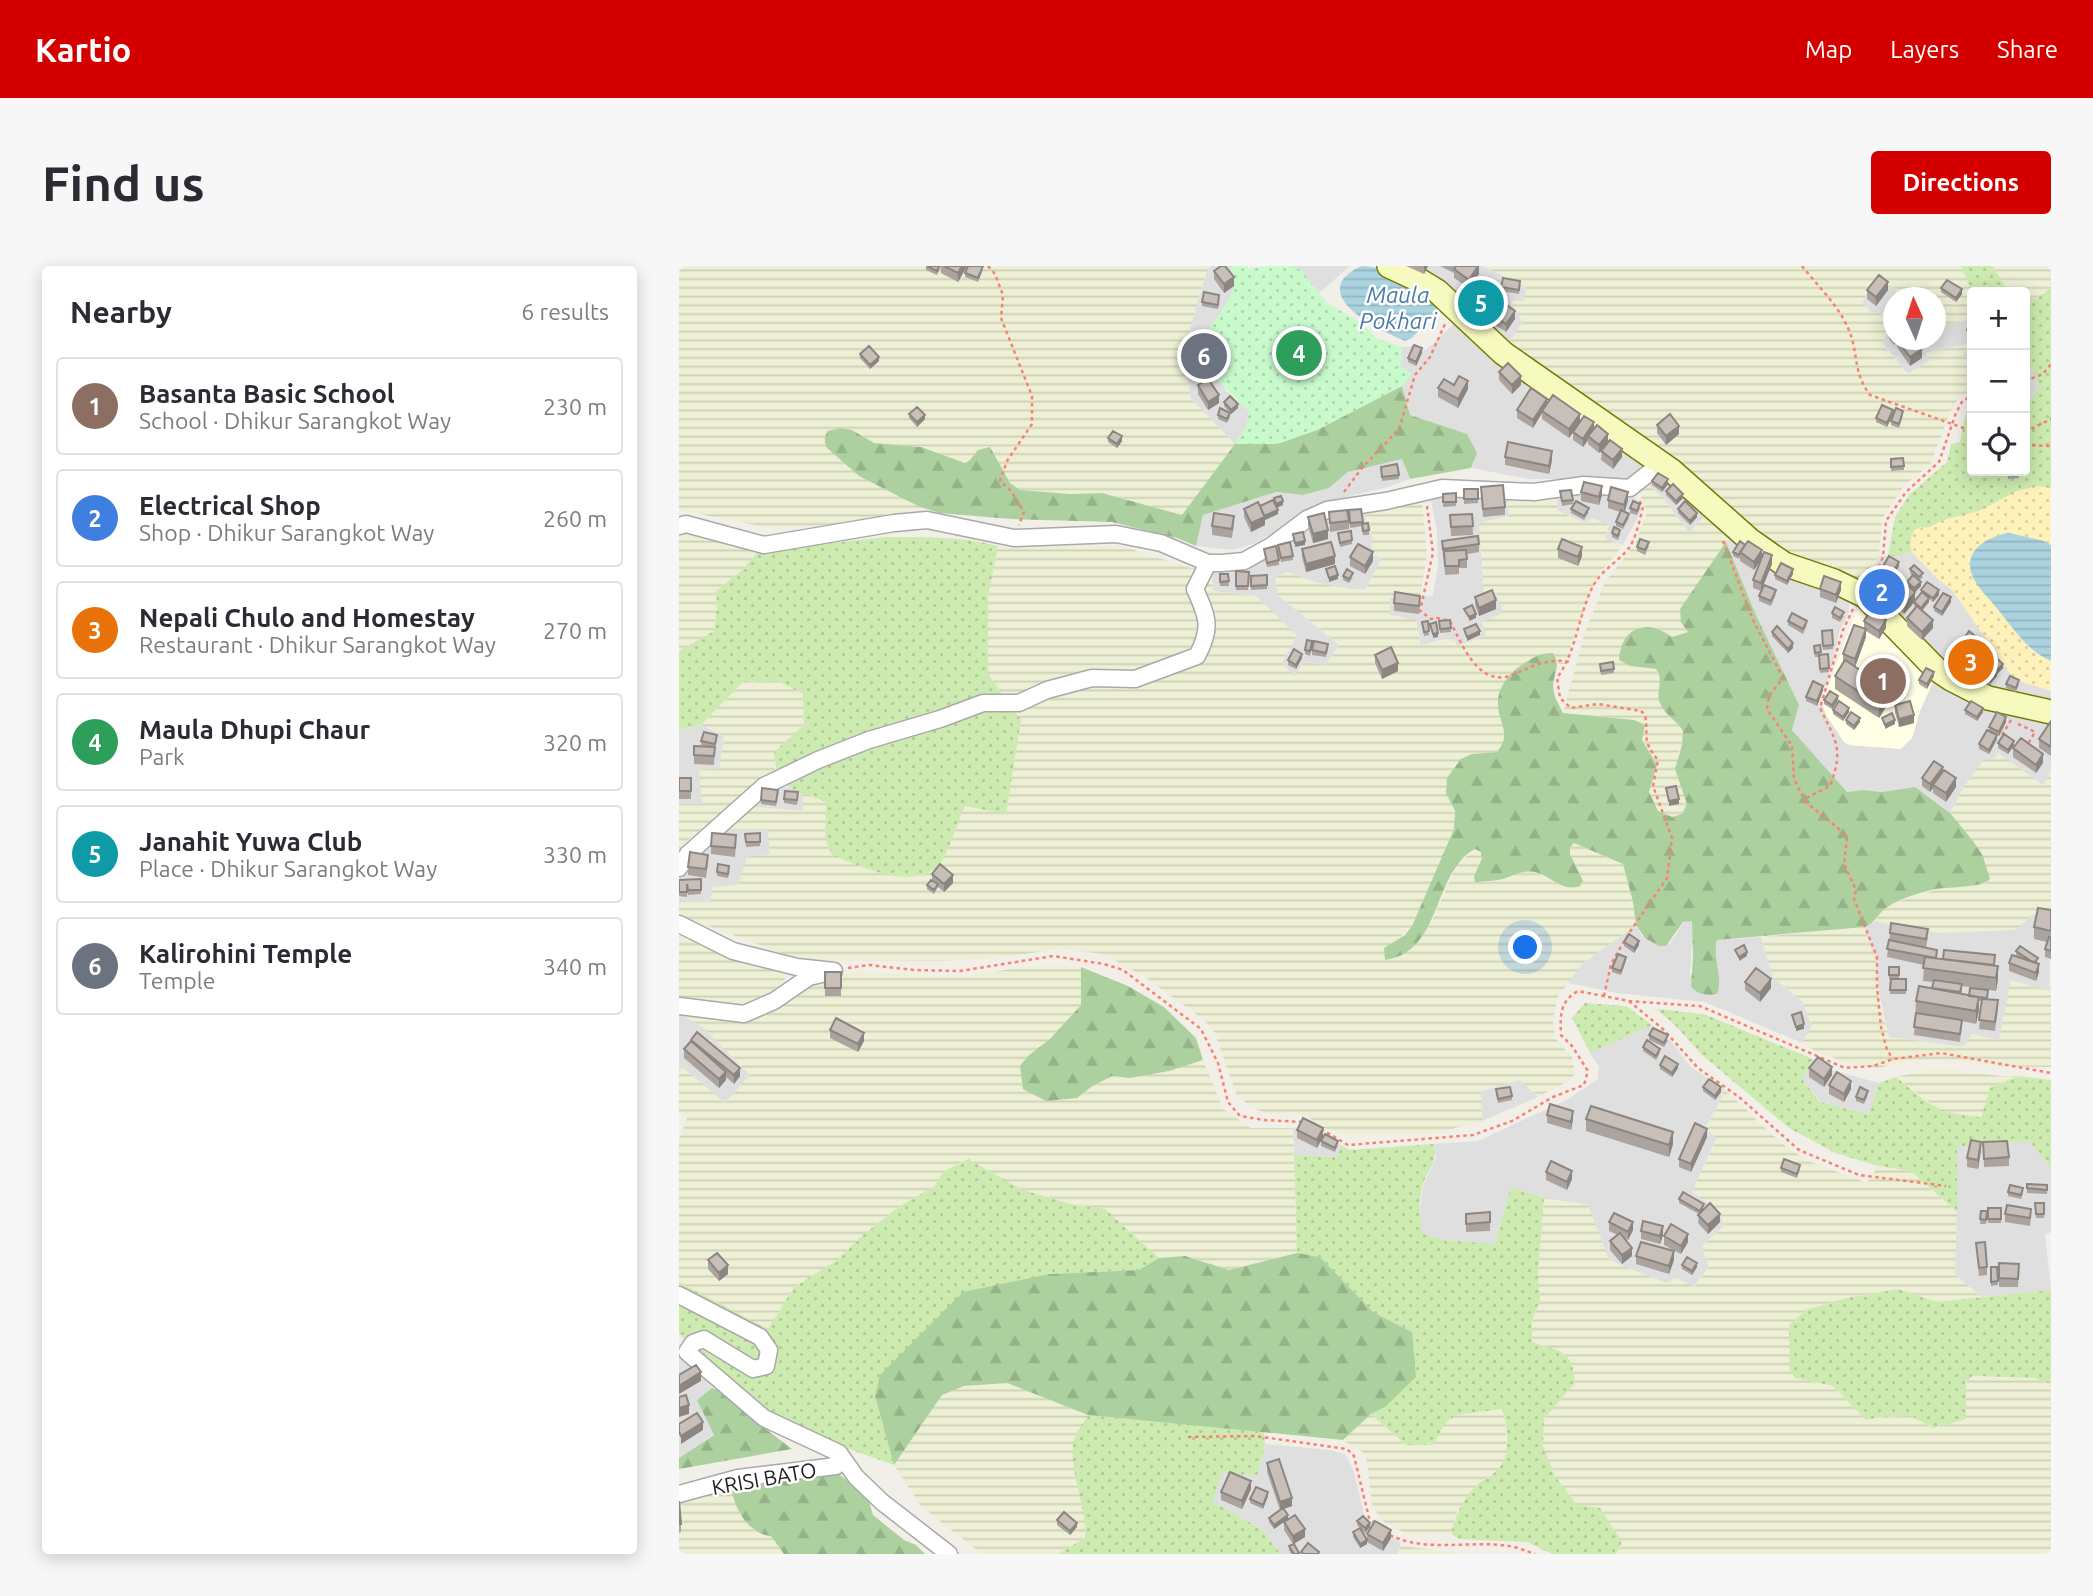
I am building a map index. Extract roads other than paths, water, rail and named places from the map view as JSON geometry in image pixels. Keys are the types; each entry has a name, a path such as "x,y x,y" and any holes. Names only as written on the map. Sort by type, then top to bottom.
{"street":[{"path":"1389,266 1419,280 1454,306 1503,353 1672,471 1751,541 1784,564 1834,581 1860,594 1936,668 1951,679 1988,698 2051,712"},
{"path":"679,526 686,524 764,545 927,520 1014,538 1116,534 1161,543 1208,563 1244,561 1271,546 1307,519 1327,510 1442,488 1534,492 1584,485 1630,488 1660,464"},
{"path":"679,868 688,854 764,786 818,760 983,703 1019,703 1047,690 1092,678 1135,679 1197,656 1207,637 1205,612 1195,589 1208,563"},
{"path":"679,924 733,951 797,967 834,971 809,978 774,1001 744,1014 679,1006"},
{"path":"679,1295 759,1337 769,1350 767,1366 753,1369 704,1339 693,1343 687,1352 764,1418 839,1454 856,1477 882,1502 949,1554"},
{"name":"KRISI BATO","path":"679,1494 738,1478 836,1466 839,1454"}],"water":[{"name":"Maula Pokhari","path":"1362,266 1393,274 1412,285 1437,306 1436,311 1412,338 1405,341 1372,325 1349,308 1342,298 1340,288 1344,278"},
{"path":"2009,533 2051,545 2051,661 2035,652 2023,640 1980,588 1971,572 1970,564 1975,550 1987,540"}],"place":[{"name":"Janahit Yuwa Club","path":"1481,303"},
{"name":"Maula Dhupi Chaur","path":"1299,353"},
{"name":"Kalirohini Temple","path":"1204,356"},
{"name":"Electrical Shop","path":"1882,592"},
{"name":"Nepali Chulo and Homestay","path":"1971,662"},
{"name":"Basanta Basic School","path":"1883,681"}]}
